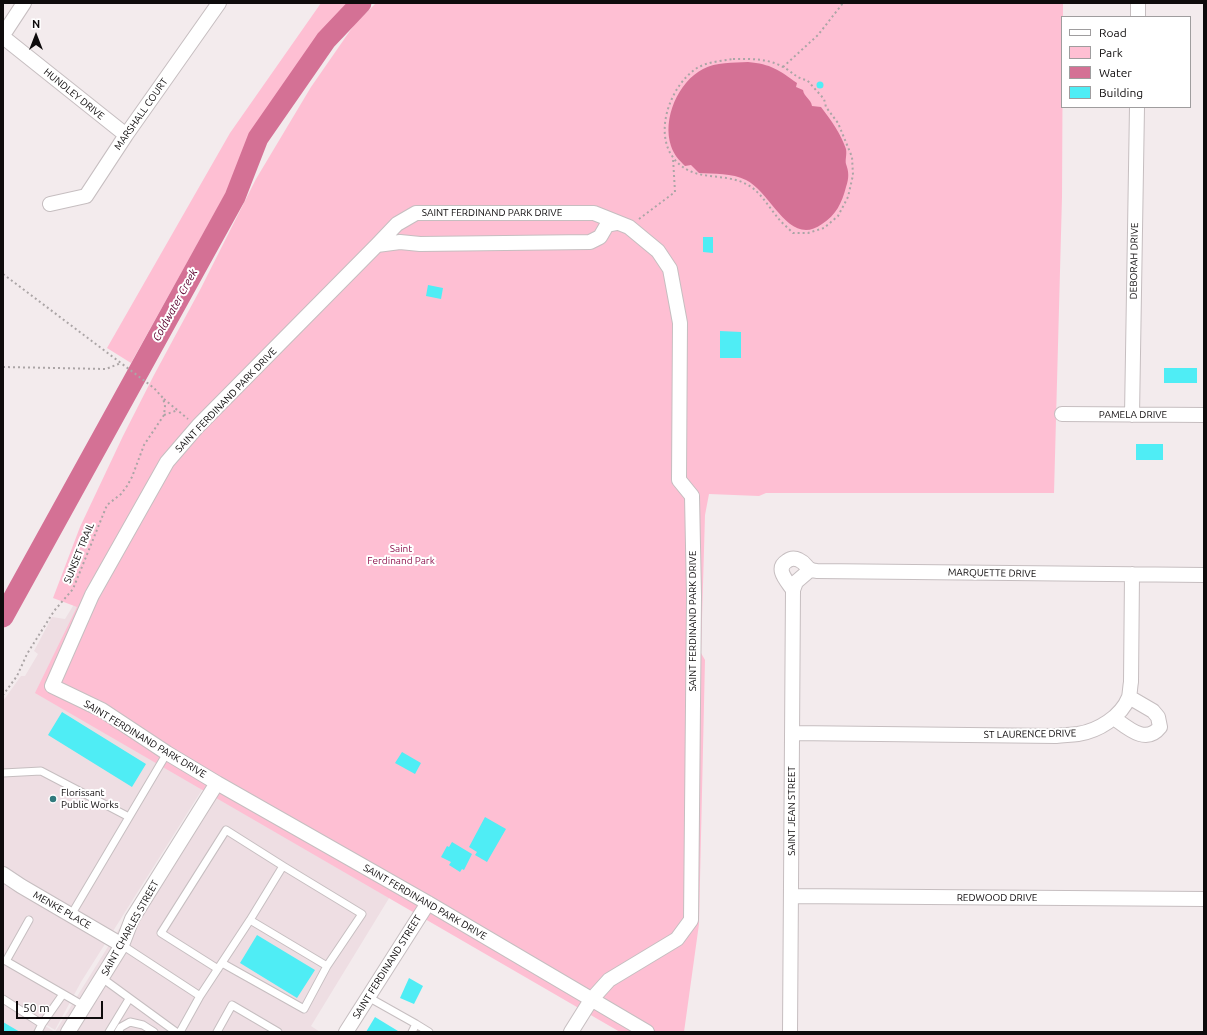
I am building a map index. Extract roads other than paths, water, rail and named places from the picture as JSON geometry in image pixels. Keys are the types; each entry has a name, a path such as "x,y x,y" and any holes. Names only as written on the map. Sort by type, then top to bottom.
{"street":[{"path":"3,36 24,3"},
{"name":"MARSHALL COURT","path":"50,204 86,196 126,135 220,3"},
{"path":"1138,3 1138,16"},
{"name":"HUNDLEY DRIVE","path":"3,36 126,135"},
{"name":"DEBORAH DRIVE","path":"1132,415 1137,108"},
{"name":"SAINT FERDINAND PARK DRIVE","path":"591,1000 609,980 677,939 691,920 694,596 692,496 679,480 680,323 670,268 658,251 623,225 594,213 416,213 397,224 378,246 198,426 167,462 99,581 52,686 102,710 167,753 217,783 428,902 591,1000 647,1032"},
{"path":"378,246 400,242 420,244 590,242 600,237 607,225 623,225"},
{"name":"PAMELA DRIVE","path":"1062,414 1204,415"},
{"path":"793,558 800,560 810,570 796,582 793,590 782,575 782,568 786,561 793,558"},
{"name":"MARQUETTE DRIVE","path":"810,570 1204,575"},
{"name":"ST LAURENCE DRIVE","path":"792,733 1056,736 1079,734 1096,728 1114,718 1122,709 1129,697 1131,682 1132,574"},
{"name":"SAINT JEAN STREET","path":"790,1032 793,590"},
{"path":"1114,718 1137,733 1147,735 1155,733 1160,727 1158,718 1154,711 1129,697"},
{"name":"SAINT CHARLES STREET","path":"68,1032 122,945 132,919 217,783"},
{"name":"MENKE PLACE","path":"3,874 122,945"},
{"name":"REDWOOD DRIVE","path":"791,896 1204,899"},
{"name":"SAINT FERDINAND STREET","path":"346,1032 428,902"},
{"path":"571,1032 591,1000"}],"lane":[{"path":"71,915 167,753"},
{"path":"3,773 41,771 128,818"},
{"path":"226,830 362,914 328,966 304,1009 220,966 161,933 226,830"},
{"path":"180,1032 200,996 284,866"},
{"path":"29,920 5,964 84,1006"},
{"path":"250,920 328,966"},
{"path":"122,945 200,996"},
{"path":"102,978 176,1032"},
{"path":"38,1032 63,994"},
{"path":"368,998 429,1032"},
{"path":"3,999 42,1024"},
{"path":"110,1032 129,999"},
{"path":"217,1032 232,1005 278,1032"},
{"path":"118,1032 120,1027 130,1022 143,1025 154,1032"},
{"path":"412,1032 416,1024"}],"water":[{"path":"748,62 763,64 774,68 797,83 796,87 803,90 812,106 821,107 825,112 844,143 846,149 848,178 844,193 835,213 822,224 810,230 800,229 790,224 755,187 746,180 729,175 699,173 691,165 685,166 675,155 671,146 669,124 671,113 674,102 686,83 703,69 713,65"}],"waterway":[{"name":"Coldwater Creek","path":"3,617 235,197 258,138 326,40 361,3"}],"place":[{"name":"Florissant Public Works","path":"53,799"}],"park label":[{"name":"Saint Ferdinand Park","path":"401,554"}]}
